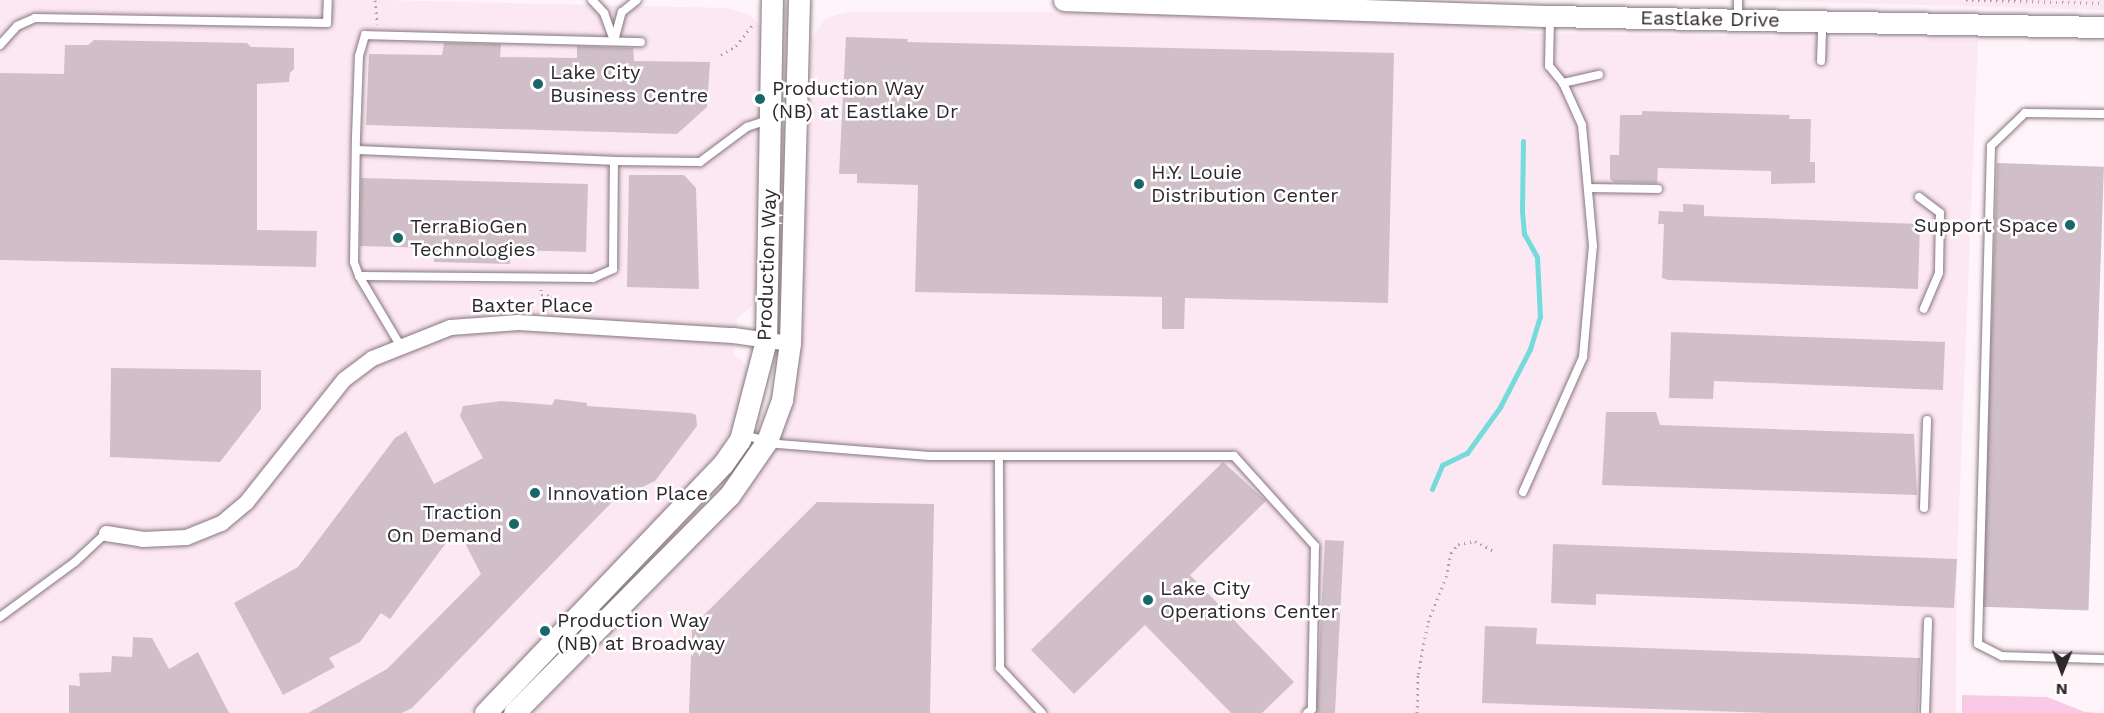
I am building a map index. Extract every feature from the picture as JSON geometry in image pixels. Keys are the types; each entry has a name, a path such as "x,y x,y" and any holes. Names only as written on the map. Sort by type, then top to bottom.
{"street":[{"name":"Production Way","path":"485,713 723,464 741,434 766,340 772,0"},
{"name":"Production Way","path":"514,713 729,496 767,441 782,400 790,344 799,0"},
{"name":"Eastlake Drive","path":"1064,0 1550,16 1738,10 1822,21 2104,27"},
{"name":"Baxter Place","path":"106,533 142,539 186,537 221,524 246,502 344,379 372,358 450,327 518,322 766,340 790,344"}],"lane":[{"path":"0,45 17,26 35,18 327,23 328,0"},
{"path":"592,0 604,14 614,41"},
{"path":"614,41 622,12 637,0"},
{"path":"1523,492 1583,357 1593,246 1590,188 1582,125 1563,83 1550,66 1550,16"},
{"path":"1821,61 1822,21"},
{"path":"400,345 358,276 354,262 356,150 362,38 378,35 641,42"},
{"path":"1563,83 1599,75"},
{"path":"2104,114 2025,113 1990,146 1978,644 2002,656 2104,659"},
{"path":"356,150 614,161 700,162 747,127 771,119"},
{"path":"358,276 593,278 613,269 614,161"},
{"path":"1590,188 1658,189"},
{"path":"1919,197 1940,213 1939,273 1924,309"},
{"path":"1924,508 1927,420"},
{"path":"741,434 767,441 930,456 1234,456 1315,546 1312,709 1307,713"},
{"path":"999,456 1000,668 1042,713"},
{"path":"0,616 75,562 106,533"},
{"path":"1925,713 1928,621"}],"path":[{"path":"375,0 378,35"},
{"path":"1966,0 2104,3"},
{"path":"721,55 736,46 754,22"},
{"path":"542,286 541,295 553,296 553,300"},
{"path":"1417,713 1418,674 1428,622 1446,577 1451,553 1458,544 1475,541 1494,551"}],"shaded area":[{"path":"0,0 384,0 726,8 749,14 759,25 762,31 757,294 753,305 738,317 733,354 743,361 750,373 733,426 720,449 683,494 470,713 0,713"},
{"path":"1736,0 2104,0 2104,10"},
{"path":"847,12 1033,12 1482,23 1528,33 1978,40 1957,559 1956,713 533,713 745,495 773,446 791,406 803,332 811,39 826,18"},
{"path":"1962,695 2047,697 2085,712 2098,713 1962,713"}],"building":[{"name":"H.Y. Louie Distribution Center","path":"846,37 908,39 907,42 1394,53 1388,303 1185,298 1184,329 1162,329 1162,297 915,292 918,185 857,183 857,174 839,174"},
{"path":"94,40 247,43 251,47 294,48 294,69 290,73 289,82 257,84 257,230 317,231 316,267 0,260 0,73 64,74 65,45 88,45"},
{"name":"Lake City Business Centre","path":"444,43 501,44 500,57 577,58 577,46 633,48 634,61 710,62 707,107 677,134 366,125 369,54 442,55"},
{"path":"1642,111 1790,115 1789,119 1811,119 1810,162 1815,162 1815,183 1771,184 1771,171 1658,168 1657,183 1614,182 1610,179 1610,155 1619,155 1620,115 1642,115"},
{"path":"1997,163 2104,167 2088,610 1982,607"},
{"path":"629,175 684,175 696,188 699,289 627,287"},
{"path":"361,178 588,184 586,252 510,250 510,264 434,262 435,248 360,246"},
{"path":"1683,204 1704,205 1704,216 1920,224 1918,289 1662,278 1664,224 1658,224 1659,211 1683,212"},
{"path":"1671,332 1945,342 1943,390 1714,381 1713,399 1669,398"},
{"path":"111,368 261,370 261,409 220,462 110,457"},
{"path":"555,399 587,403 587,406 691,413 696,415 697,426 655,481 612,502 412,708 402,713 308,713 387,669 481,574 457,528 390,619 381,613 360,642 329,658 335,667 283,695 234,603 298,567 395,438 406,431 434,484 483,458 460,416 463,406 501,401 552,405"},
{"path":"1606,412 1656,412 1660,425 1914,434 1917,495 1602,485"},
{"name":"Lake City Operations Center","path":"1223,462 1266,501 1190,575 1294,682 1262,713 1231,713 1145,625 1074,694 1031,650"},
{"path":"817,502 934,504 930,713 689,713 692,627"},
{"path":"1325,540 1344,541 1335,713 1316,713"},
{"path":"1553,544 1957,559 1954,608 1596,594 1596,605 1551,603"},
{"path":"1485,626 1537,628 1536,644 1920,658 1918,713 1770,713 1482,703"},
{"path":"133,637 152,638 169,669 198,652 229,713 69,713 69,685 80,686 79,673 111,672 112,656 132,657"}],"waterway":[{"path":"1432,489 1442,465 1467,453 1500,407 1530,349 1540,317 1537,257 1524,234 1523,141"}],"place":[{"name":"Lake City Business Centre","path":"538,84"},
{"name":"Production Way (NB) at Eastlake Dr","path":"760,99"},
{"name":"H.Y. Louie Distribution Center","path":"1139,184"},
{"name":"Support Space","path":"2070,225"},
{"name":"TerraBioGen Technologies","path":"398,238"},
{"name":"Innovation Place","path":"535,493"},
{"name":"Traction On Demand","path":"514,524"},
{"name":"Lake City Operations Center","path":"1148,600"},
{"name":"Production Way (NB) at Broadway","path":"545,631"}]}
